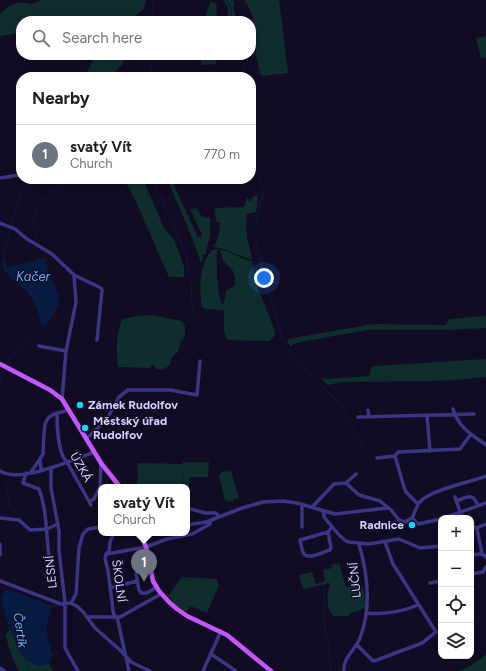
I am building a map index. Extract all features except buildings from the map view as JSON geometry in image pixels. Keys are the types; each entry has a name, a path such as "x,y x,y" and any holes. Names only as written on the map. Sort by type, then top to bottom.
{"main road":[{"path":"3,365 50,390 62,399 101,463 118,484"},
{"path":"141,536 146,547 152,578 157,588 177,610 221,631 271,671"}],"street":[{"path":"0,178 16,175"},
{"path":"0,222 10,226 27,239 52,254 74,275 99,286 102,290 97,340"},
{"path":"62,399 66,351 76,302 74,275"},
{"path":"39,346 66,351"},
{"path":"86,439 108,416 119,397 128,390 170,390 197,395 200,361"},
{"path":"453,409 462,428 486,445"},
{"path":"31,472 43,454 45,424 48,418 57,413 69,410"},
{"path":"368,410 369,417"},
{"name":"ÚZKÁ","path":"57,413 61,451 64,459 91,505"},
{"path":"358,417 474,414"},
{"path":"427,415 430,451"},
{"path":"377,458 395,456 398,452 460,449 471,434"},
{"path":"0,471 10,475 51,469 94,452"},
{"path":"395,456 406,492 418,504"},
{"path":"40,459 41,470"},
{"path":"100,484 101,463"},
{"name":"LESNÍ","path":"51,469 52,488 60,534 59,551 65,603 65,648 78,671"},
{"path":"26,473 23,482 39,489 44,507 48,546 52,564"},
{"path":"312,507 334,484 346,483 356,474"},
{"path":"346,483 359,495 380,501 391,510 399,520 408,521 412,518 418,504 426,496 464,482 486,476"},
{"path":"90,501 94,499 98,491"},
{"path":"462,515 456,499 473,497 476,499 478,506"},
{"path":"190,534 219,517 263,502 302,504 323,511 342,514 387,508"},
{"path":"452,515 486,503"},
{"path":"302,504 302,527"},
{"path":"190,509 205,513 216,513 219,517"},
{"name":"LUČNÍ","path":"323,511 324,517 346,541 359,544 365,564 367,613 357,645 346,662 344,671"},
{"path":"0,518 19,520 30,530 47,529 58,524"},
{"path":"412,518 418,524 438,520"},
{"path":"190,525 210,522"},
{"path":"486,524 476,528 482,554 486,557"},
{"path":"71,603 76,594 79,548 83,534 88,529 98,527"},
{"path":"328,532 331,546 330,550 311,556 303,553 300,540 328,532 332,527"},
{"name":"ŠKOLNÍ","path":"113,536 109,551 106,554 105,559 108,570 113,611 117,618 125,656 130,671"},
{"path":"106,554 146,547 168,539 182,536"},
{"path":"359,544 386,542 399,539 420,548 438,546"},
{"path":"357,645 373,660 377,660 422,643 436,632 393,564 386,542"},
{"path":"0,544 0,555"},
{"path":"474,555 482,554"},
{"path":"150,567 137,571 136,575 139,590 147,593 157,588"},
{"path":"474,574 483,572 486,567"},
{"path":"0,581 61,604 71,603 78,607 95,628 131,662 150,671"},
{"path":"110,588 137,581"},
{"path":"430,583 438,582"},
{"path":"87,617 117,618 162,594"},
{"path":"367,613 397,613 418,605"},
{"path":"203,671 221,631"},
{"path":"211,654 236,671"},
{"path":"0,668 4,671"}],"green space":[{"path":"41,0 146,0 144,8 135,16 16,16 16,34 0,36 0,14 14,4 31,4"},
{"path":"224,0 232,0 234,2 233,7 236,16 228,16 228,8"},
{"path":"244,0 279,0 287,73 263,76 260,74 256,55 256,16 252,16"},
{"path":"210,3 216,3 216,16 206,16"},
{"path":"486,36 486,58 481,58 476,38"},
{"path":"93,60 125,60 116,72 87,72"},
{"path":"201,60 216,60 216,64 201,65"},
{"path":"127,184 145,184 164,228 174,240 184,267 184,277 169,277"},
{"path":"169,184 173,184 198,237 202,234 190,209 197,208 202,217 210,218 210,236 205,255 202,255 203,260 201,262"},
{"path":"258,195 256,212 247,214 246,216 247,237 252,259 213,247 217,239 220,225 220,222 216,222 215,208 244,207 247,198 251,201 253,197"},
{"path":"214,249 219,249 252,261 257,286 275,331 275,335 270,341 229,340 224,331 224,310 206,309 202,307 200,293 201,276 205,260","holes":["217,250 220,250 223,261 232,269 235,277 235,285 226,291 224,303 222,304 219,294 217,269"]},
{"path":"151,315 181,321 184,325 184,339 181,341 178,352 172,357 170,365 163,370 157,369 153,364 150,368 118,367 117,343 122,319"},
{"path":"486,316 486,328 445,330 367,330 300,342 293,344 292,346 290,346 287,341 288,339 373,324 445,325 449,319"},
{"path":"486,359 486,377 432,381 342,382 328,385 321,378 328,379 368,376 370,374 371,367 375,366"},
{"path":"183,462 209,462 208,477 190,477 189,484 183,484"},
{"path":"138,463 183,464 182,484 137,484"},
{"path":"229,470 231,470 239,499 236,498 230,502 226,500 226,504 219,476 222,472 229,472"},
{"path":"339,563 346,587 362,586 364,590 365,608 349,614 349,616 334,616 331,613 328,605 328,591 330,583 304,589 299,575 312,572 316,584 325,581 323,570 332,568 331,565"},
{"path":"182,577 217,579 219,585 207,613 190,606 186,613 180,609 168,596"},
{"path":"10,629 22,656 35,665 45,665 49,663 53,671 19,671 11,654 7,640 6,635"},
{"path":"486,655 486,671 459,671 468,667"}],"water":[{"name":"Kačer","path":"45,257 48,273 58,292 59,302 51,320 43,324 40,320 32,298 26,290 6,273 3,260 5,260 7,268"},
{"path":"9,589 51,606 46,632 47,639 51,644 50,650 53,655 49,663 39,666 22,656 8,623 1,599 4,592"}],"waterway":[{"name":"Čertík","path":"154,0 152,7 154,16"},
{"path":"227,0 231,8 232,16"},
{"name":"Čertík","path":"149,60 152,69 149,72"},
{"path":"242,60 245,72"},
{"path":"256,162 263,194 256,223 256,243 282,338 293,356 318,382"},
{"path":"11,226 21,193 30,184"},
{"name":"Čertík","path":"37,238 34,224 35,215 40,205 57,184"},
{"path":"155,184 186,255 190,276"},
{"path":"4,261 4,252 10,229"},
{"path":"191,283 195,318"},
{"name":"Čertík","path":"6,365 15,352 43,323"},
{"name":"Čertík","path":"0,387 1,376 5,368"},
{"path":"321,385 341,405 347,417"},
{"path":"348,419 364,449"},
{"name":"Čertík","path":"7,484 9,506 29,527"},
{"path":"35,565 47,577 58,595"},
{"path":"323,585 325,629 331,671"},
{"path":"51,606 58,605"},
{"name":"Čertík","path":"24,657 30,671"}],"place":[{"name":"Zámek Rudolfov","path":"80,405"},
{"name":"Městský úřad Rudolfov","path":"85,428"},
{"name":"Radnice","path":"412,525"},
{"name":"svatý Vít","path":"144,582"}]}
